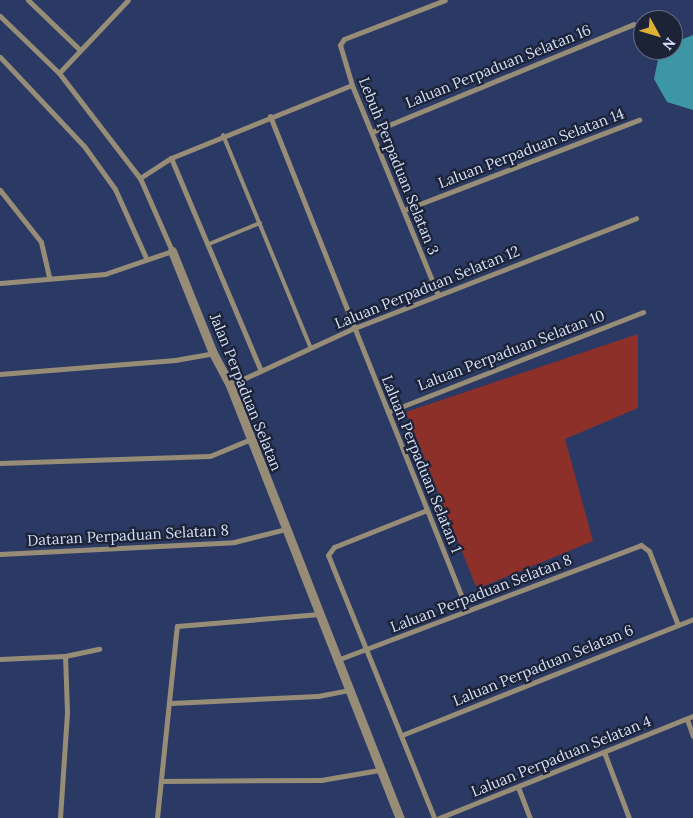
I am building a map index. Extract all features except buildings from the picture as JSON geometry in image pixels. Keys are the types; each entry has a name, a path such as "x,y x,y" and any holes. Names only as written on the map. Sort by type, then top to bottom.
{"street":[{"path":"28,0 80,50"},
{"path":"59,73 128,0"},
{"name":"Lebuh Perpaduan Selatan 3","path":"438,295 352,85 340,45 344,39 445,0"},
{"name":"Jalan Perpaduan Selatan","path":"0,16 59,73 140,178 213,352 230,385 379,770 400,818"},
{"name":"Laluan Perpaduan Selatan 16","path":"372,132 633,24"},
{"path":"0,57 84,146 115,189 146,258"},
{"path":"140,178 171,158 270,116 352,85"},
{"name":"Laluan Perpaduan Selatan 1","path":"270,116 352,329 388,412 468,610"},
{"name":"Laluan Perpaduan Selatan 14","path":"404,210 639,120"},
{"path":"171,158 209,244 261,371"},
{"path":"0,190 41,242 49,277"},
{"name":"Laluan Perpaduan Selatan 12","path":"230,385 352,329 636,218"},
{"path":"0,283 49,277 105,274 146,258 172,252"},
{"name":"Laluan Perpaduan Selatan 10","path":"388,412 643,312"},
{"path":"0,374 175,360 213,352"},
{"path":"0,463 210,456 251,440"},
{"path":"428,510 329,552 434,818"},
{"name":"Dataran Perpaduan Selatan 8","path":"0,554 234,542 286,528"},
{"name":"Laluan Perpaduan Selatan 8","path":"337,660 368,650 634,547 644,546 649,550 678,625"},
{"path":"157,818 170,703 175,629 182,624 319,614"},
{"name":"Laluan Perpaduan Selatan 6","path":"402,735 693,619"},
{"path":"0,659 64,656 99,649"},
{"path":"60,818 67,712 64,656"},
{"path":"170,703 318,696 348,690"},
{"name":"Laluan Perpaduan Selatan 4","path":"439,818 693,716"},
{"path":"687,719 693,736"},
{"path":"604,752 629,818"},
{"path":"162,781 321,780 379,770"},
{"path":"518,786 530,818"}],"lane":[{"path":"223,136 311,348"},
{"path":"209,244 260,223"}],"shaded area":[{"path":"693,35 693,110 667,102 654,79 658,60 683,60 683,39"},
{"path":"638,334 638,408 565,439 593,541 477,589 406,412"}]}
